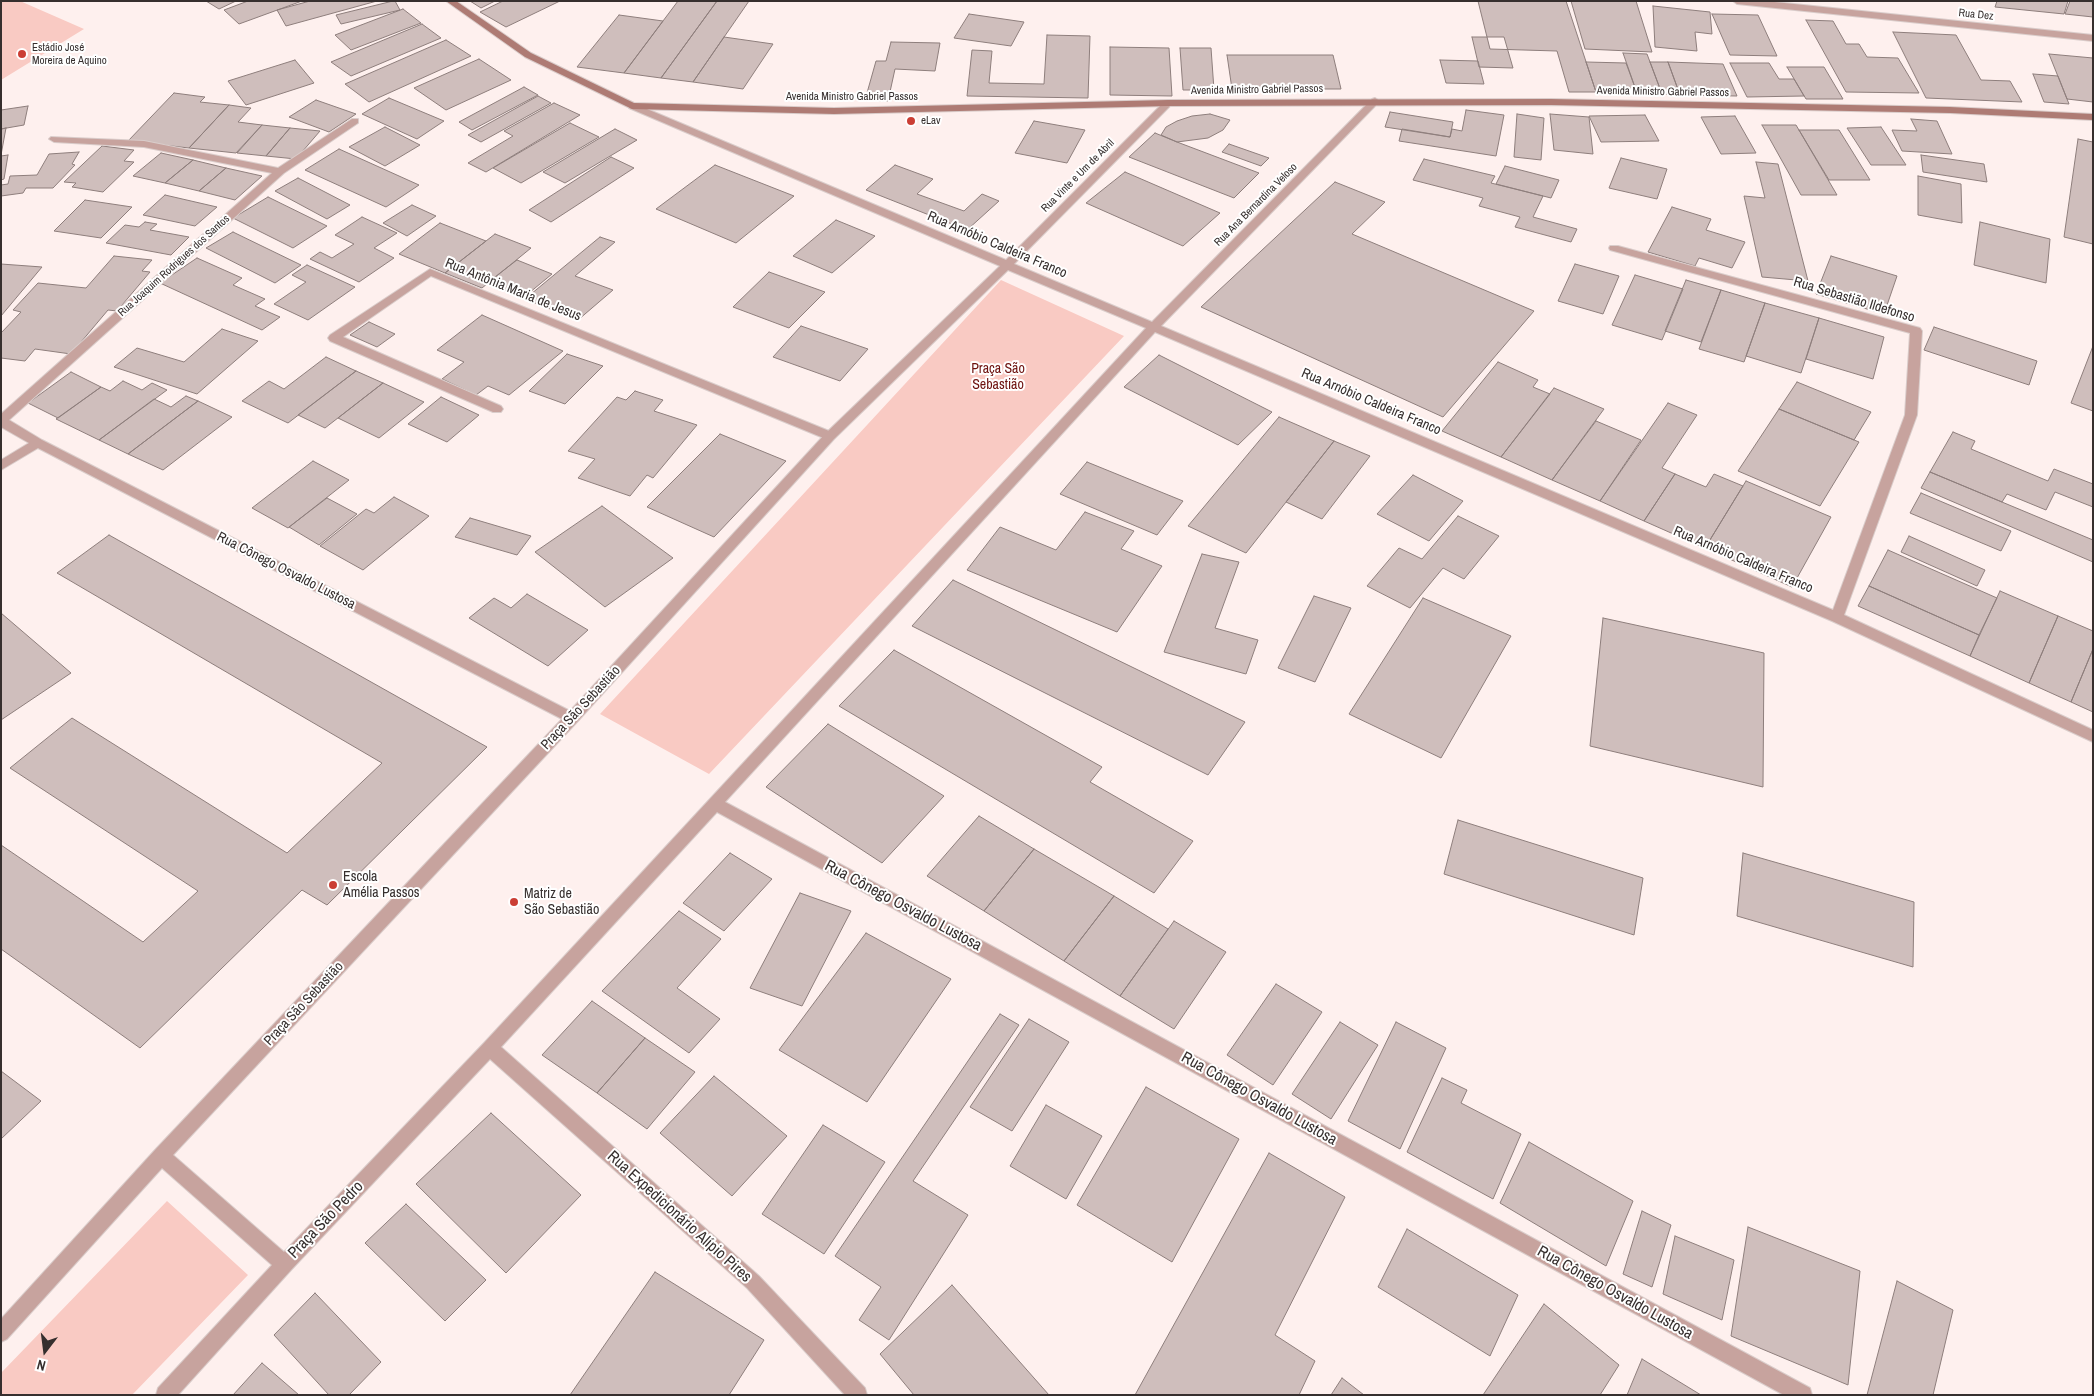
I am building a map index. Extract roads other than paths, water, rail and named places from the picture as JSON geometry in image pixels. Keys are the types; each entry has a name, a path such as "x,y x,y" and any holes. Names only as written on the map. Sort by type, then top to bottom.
{"main road":[{"name":"Avenida Ministro Gabriel Passos","path":"450,1 528,55 632,106 834,111 1168,103 1551,102 1950,110 2093,117"}],"street":[{"name":"Rua Dez","path":"1737,1 2093,38"},
{"name":"Rua Ana Bernardina Veloso","path":"1155,326 1376,102"},
{"name":"Rua Vinte e Um de Abril","path":"1006,266 1168,103"},
{"name":"Rua Arnóbio Caldeira Franco","path":"632,106 1006,266 1155,326 1837,616 2093,736"},
{"name":"Rua Joaquim Rodrigues dos Santos","path":"1,421 280,171 354,121"},
{"path":"54,139 144,144 280,171"},
{"name":"Rua Sebastião Ildefonso","path":"1614,248 1916,331 1911,415 1837,616"},
{"name":"Praça São Sebastião","path":"1,1333 161,1156 572,718 830,436 1006,266"},
{"name":"Rua Antônia Maria de Jesus","path":"497,409 334,338 430,272 830,436"},
{"path":"490,1048 1155,326"},
{"name":"Rua Cônego Osvaldo Lustosa","path":"1,421 38,443 572,718"},
{"path":"1,466 38,443"},
{"name":"Rua Cônego Osvaldo Lustosa","path":"715,804 1802,1395"},
{"name":"Praça São Pedro","path":"165,1395 285,1264 490,1048"},
{"name":"Rua Expedicionário Alípio Pires","path":"490,1048 753,1282 858,1395"},
{"path":"161,1156 285,1264"}],"place":[{"name":"Estádio José Moreira de Aquino","path":"22,54"},
{"name":"eLav","path":"911,121"},
{"name":"Escola Amélia Passos","path":"333,885"},
{"name":"Matriz de São Sebastião","path":"514,902"}]}
